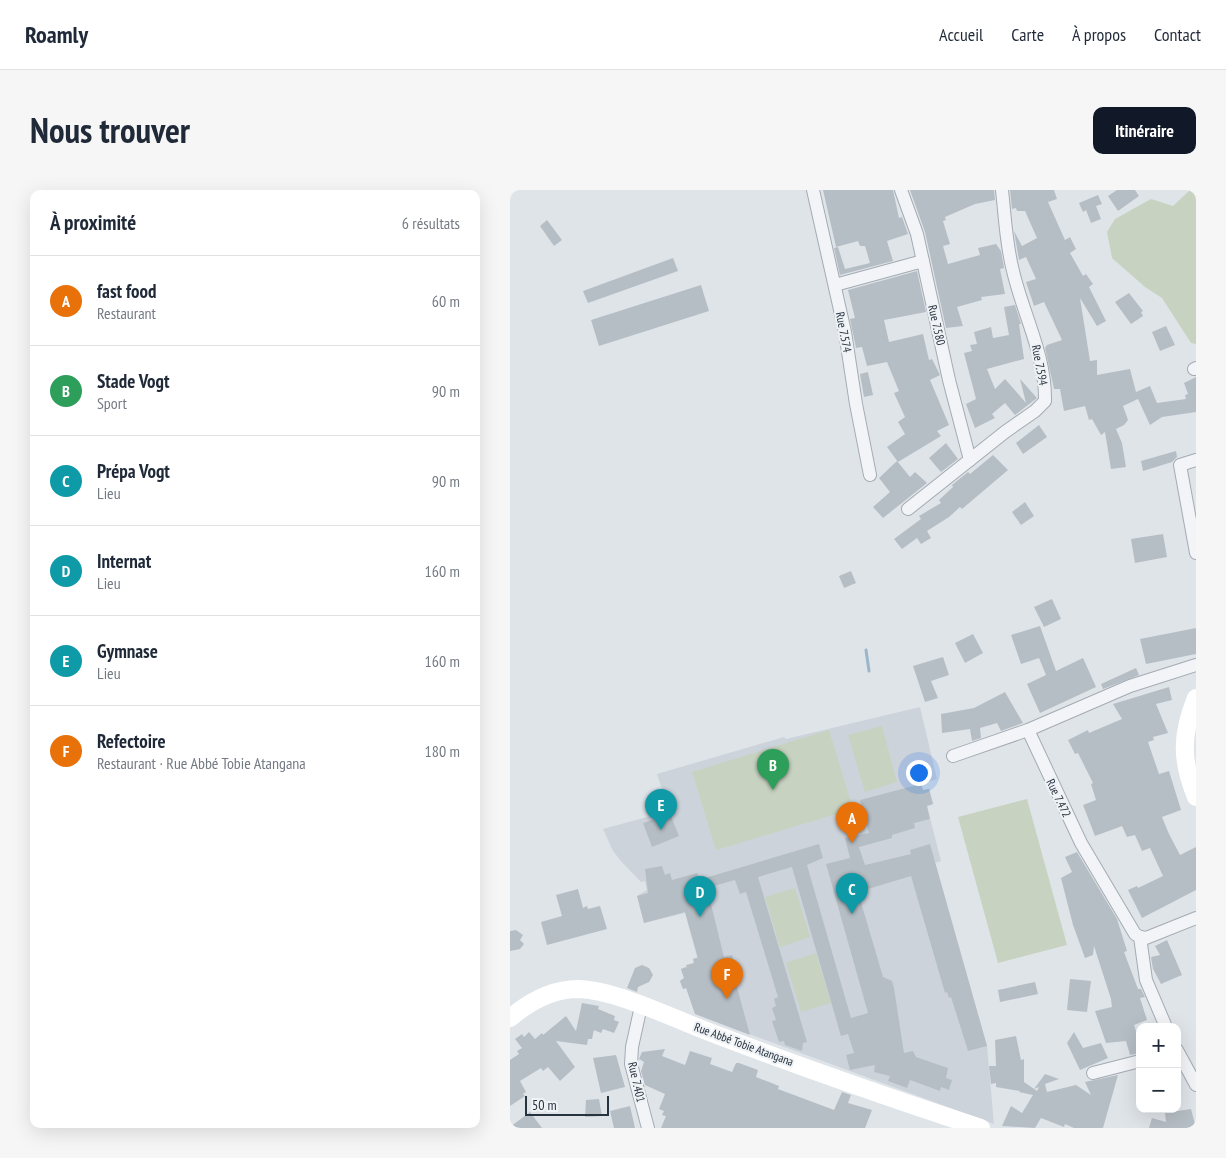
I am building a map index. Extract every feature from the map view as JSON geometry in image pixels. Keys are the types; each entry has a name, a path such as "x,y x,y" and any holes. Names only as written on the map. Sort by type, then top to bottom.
{"main road":[{"path":"1196,698 1186,727 1184,762 1196,797"},
{"name":"Rue Abbé Tobie Atangana","path":"510,1018 539,998 563,990 579,989 617,995 747,1046 981,1128"}],"street":[{"name":"Rue 7.574","path":"813,190 835,285 870,475"},
{"name":"Rue 7.580","path":"901,190 912,217 948,380 970,460"},
{"name":"Rue 7.594","path":"908,509 1036,411 1044,401 1045,384 1038,352 1022,303 1007,246 1002,190"},
{"path":"835,285 923,261"},
{"path":"1196,460 1180,465 1196,553"},
{"path":"953,756 1028,730 1130,686 1196,665"},
{"name":"Rue 7.472","path":"1028,730 1081,843 1135,934 1140,937 1146,980 1164,1023"},
{"path":"1140,937 1146,938 1196,918"},
{"name":"Rue 7.401","path":"641,1006 632,1047 631,1064 648,1128"},
{"path":"1181,1057 1196,1085"},
{"path":"1093,1073 1136,1062"}],"shaded area":[{"path":"920,707 937,779 921,784 923,790 929,789 933,804 927,806 941,861 935,863 987,1046 994,1124 695,1014 687,988 683,989 680,981 684,978 681,969 694,963 693,959 697,957 685,913 644,923 637,896 647,890 645,881 641,882 620,860 613,851 603,829 669,811 657,774 784,737 786,739"}],"green space":[{"path":"1190,190 1196,190 1196,344 1191,343 1162,298 1145,287 1112,258 1107,232 1115,219 1151,199 1173,206"},
{"path":"882,726 897,782 865,792 848,735"},
{"path":"829,730 853,809 716,850 692,772"},
{"path":"1027,799 1067,945 998,963 958,817"},
{"path":"795,888 810,937 780,947 765,897"},
{"path":"816,953 831,1003 801,1012 786,963"}],"building":[{"path":"823,190 893,190 899,218 902,217 908,234 887,241 893,261 840,275 834,248 838,247 845,269 870,263 865,246 860,246 858,241 836,247"},
{"path":"910,190 994,190 995,200 975,204 945,217 946,220 943,221 950,244 943,246 948,264 980,255 978,248 996,244 1001,251 1004,268 1000,269 1005,294 981,297 982,300 957,307 963,326 946,328 925,232"},
{"path":"1010,190 1054,190 1057,199 1048,202 1065,240 1070,237 1076,249 1070,253 1083,276 1086,274 1093,284 1089,287 1106,321 1097,326 1080,298 1090,361 1097,360 1097,375 1130,369 1136,392 1150,386 1157,403 1186,399 1185,395 1188,394 1184,383 1196,377 1196,412 1162,417 1150,425 1138,399 1123,406 1128,420 1124,425 1116,429 1122,443 1126,467 1111,469 1105,432 1101,435 1092,419 1089,420 1085,406 1064,411 1060,389 1054,389 1045,348 1047,345 1062,340 1044,302 1034,306 1026,282 1036,279 1026,257 1019,260 1014,231 1022,246 1037,238 1025,211 1017,211 1016,208 1012,209"},
{"path":"1117,190 1135,190 1139,196 1118,211 1108,196"},
{"path":"1098,195 1102,204 1096,206 1101,219 1091,223 1086,210 1083,212 1079,203"},
{"path":"547,220 562,240 554,246 540,226"},
{"path":"673,258 678,271 588,303 583,291"},
{"path":"917,271 926,312 884,320 889,342 923,334 929,360 932,359 940,375 930,380 949,425 937,431 941,436 898,462 887,447 905,434 898,422 905,417 894,393 899,391 887,362 867,366 862,347 856,348 850,319 855,318 848,290"},
{"path":"701,285 709,311 599,346 591,320"},
{"path":"1129,293 1143,311 1141,312 1143,316 1131,324 1115,302"},
{"path":"1015,305 1021,324 1019,324 1024,359 987,369 995,389 1005,379 1026,403 1020,379 1037,398 1015,415 1005,403 992,414 995,418 975,428 966,404 976,399 964,353 972,351 970,345 977,344 974,332 991,327 993,338 1009,335 1004,307"},
{"path":"1166,326 1175,345 1160,351 1152,332"},
{"path":"868,372 873,395 864,397 860,374"},
{"path":"1039,425 1047,437 1023,454 1016,443"},
{"path":"946,443 958,459 941,472 929,458"},
{"path":"1176,451 1177,457 1172,462 1143,471 1141,461"},
{"path":"993,455 1008,470 962,509 960,507 949,517 927,531 931,538 921,544 917,538 902,549 894,539 921,519 919,516 941,503 939,500 953,487 952,485 968,472 970,474"},
{"path":"897,461 910,477 915,472 927,483 883,518 873,507 890,492 879,478"},
{"path":"1025,502 1034,516 1021,525 1012,512"},
{"path":"1163,534 1167,557 1135,563 1131,539"},
{"path":"851,571 856,583 844,588 839,576"},
{"path":"1052,599 1061,619 1044,627 1034,607"},
{"path":"1040,626 1056,671 1083,658 1096,687 1040,713 1027,684 1046,675 1039,658 1021,664 1011,635"},
{"path":"1196,628 1196,654 1146,664 1140,639"},
{"path":"973,634 983,653 965,663 955,643"},
{"path":"943,657 949,675 931,681 938,698 925,702 913,666"},
{"path":"1136,668 1139,675 1103,689 1101,684"},
{"path":"1169,687 1172,700 1156,704 1168,733 1153,737 1154,740 1148,742 1159,774 1169,771 1181,810 1162,817 1169,834 1180,855 1196,847 1196,890 1142,918 1128,890 1137,886 1138,888 1163,876 1150,848 1142,851 1135,835 1127,837 1122,826 1095,836 1083,805 1096,800 1091,784 1093,783 1078,753 1075,754 1068,740 1088,730 1089,733 1122,719 1113,704"},
{"path":"1005,692 1023,723 1001,731 997,723 980,728 981,738 972,741 970,729 942,733 941,714 974,708"},
{"path":"921,784 923,790 929,789 933,804 927,806 930,819 914,823 915,828 892,835 892,838 859,847 865,865 911,854 910,850 930,844 987,1046 968,1051 951,997 949,998 947,992 945,993 911,876 858,892 883,977 892,981 894,988 904,1053 913,1051 916,1057 948,1068 946,1078 952,1080 949,1090 941,1087 940,1091 910,1080 907,1088 888,1081 890,1076 874,1072 875,1065 850,1070 846,1055 854,1053 848,1034 841,1036 792,867 758,877 807,1042 803,1043 802,1051 785,1045 784,1041 779,1042 772,1021 776,1020 772,1008 776,1006 774,999 778,997 746,892 740,894 735,880 707,888 724,957 732,955 739,978 735,980 750,1035 695,1014 686,988 683,989 680,981 684,978 681,969 687,967 686,965 694,963 693,959 698,958 685,912 644,923 637,896 648,893 645,869 662,866 665,875 670,873 672,880 697,873 699,878 704,876 705,878 819,844 823,858 807,865 851,1018 868,1013 826,864 850,858 845,838 869,833 860,800"},
{"path":"670,814 679,836 652,847 643,823"},
{"path":"1077,852 1117,919 1127,951 1124,952 1138,989 1141,989 1145,997 1140,998 1147,1020 1134,1025 1136,1031 1136,1054 1130,1055 1126,1041 1106,1043 1095,1011 1112,1007 1111,999 1094,946 1093,955 1085,958 1073,925 1061,878 1072,872 1065,857"},
{"path":"578,889 583,908 587,906 588,909 600,906 607,929 547,945 541,922 562,916 556,895"},
{"path":"516,930 523,935 520,940 524,944 520,949 510,951 510,931"},
{"path":"1167,940 1182,975 1161,984 1153,969 1151,957 1160,955 1155,946"},
{"path":"642,965 649,968 653,975 649,982 638,987 637,992 627,988 635,968"},
{"path":"1070,979 1091,981 1087,1012 1067,1010"},
{"path":"1035,982 1038,994 1000,1002 998,990"},
{"path":"582,1003 599,1006 598,1009 615,1016 614,1020 619,1022 614,1033 603,1029 601,1033 594,1030 592,1039 588,1039 587,1045 556,1041 575,1067 560,1081 548,1067 543,1071 541,1068 520,1081 526,1092 523,1094 525,1096 510,1106 510,1060 519,1054 517,1051 522,1048 515,1039 522,1034 524,1037 529,1032 535,1039 542,1033 543,1035 566,1016 576,1031"},
{"path":"1074,1032 1083,1048 1101,1043 1108,1058 1080,1070 1067,1043"},
{"path":"1016,1036 1021,1060 1024,1059 1024,1082 1034,1089 1045,1074 1059,1079 1045,1084 1047,1092 1076,1085 1091,1095 1085,1082 1118,1075 1103,1128 1074,1128 1065,1124 1064,1127 1041,1118 1035,1128 1002,1126 1011,1106 1022,1113 1033,1095 996,1087 996,1083 991,1084 989,1066 996,1066 995,1040"},
{"path":"665,1049 662,1056 685,1065 690,1051 712,1058 710,1064 732,1072 736,1063 739,1063 758,1070 756,1077 779,1086 778,1089 834,1110 842,1092 851,1095 848,1103 872,1110 865,1128 661,1128 666,1116 662,1115 664,1111 659,1109 665,1094 645,1085 641,1071 644,1062 639,1059 642,1052"},
{"path":"616,1055 625,1087 601,1093 593,1058"},
{"path":"599,1099 602,1116 585,1117 586,1100"},
{"path":"630,1106 635,1128 614,1128 610,1111"},
{"path":"1191,1109 1196,1128 1149,1128 1152,1118 1166,1122 1165,1113 1181,1113 1181,1111"},
{"path":"530,1112 542,1128 510,1128 510,1127"}],"waterway":[{"path":"866,650 869,671"}],"place":[{"name":"Stade Vogt","path":"773,790"},
{"name":"Gymnase","path":"661,830"},
{"name":"fast food","path":"852,843"},
{"name":"Prépa Vogt","path":"852,914"},
{"name":"Internat","path":"700,917"},
{"name":"Refectoire","path":"727,999"}]}
